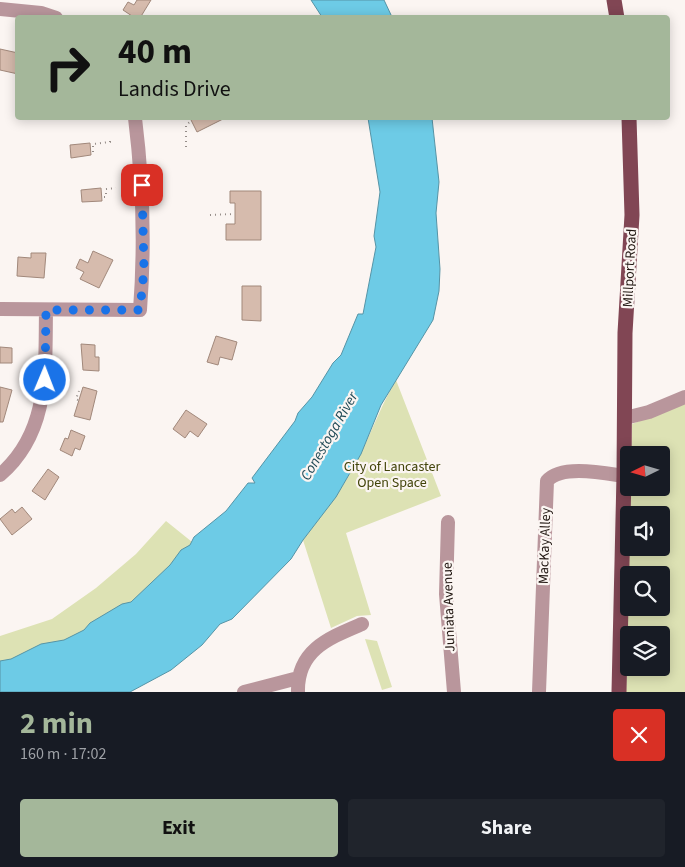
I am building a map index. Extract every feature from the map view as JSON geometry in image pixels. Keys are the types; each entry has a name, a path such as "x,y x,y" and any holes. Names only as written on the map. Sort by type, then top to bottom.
{"main road":[{"path":"614,0 616,15"},
{"name":"Millport Road","path":"625,446 625,333 632,182 629,120"},
{"name":"Millport Road","path":"619,692 624,496"}],"street":[{"path":"0,9 37,15"},
{"path":"0,309 140,310 144,270 144,231 135,120"},
{"path":"0,475 19,456 38,422 45,380 46,310"},
{"path":"625,418 649,412 685,397"},
{"name":"MacKay Alley","path":"539,692 547,481 552,475 560,472 596,472 620,475"},
{"name":"Juniata Avenue","path":"448,522 446,594 454,692"},
{"path":"244,692 298,685 303,664 319,646 341,633 362,624"}],"path":[{"path":"186,147 186,125 191,121"},
{"path":"93,152 93,144 110,142 110,139"},
{"path":"104,197 106,189 116,188"},
{"path":"210,215 234,214"},
{"path":"78,400 76,399 79,391"}],"green space":[{"name":"City of Lancaster Open Space","path":"396,380 441,496 346,533 371,615 357,616 331,628 303,540 349,476"},
{"path":"685,403 685,692 626,692 626,676 670,676 670,626 628,626 628,616 670,616 670,566 629,566 629,556 670,556 670,506 630,506 631,496 670,496 670,446 631,446 632,424"},
{"path":"166,521 207,554 0,690 0,636 52,619 96,588 136,554"},
{"path":"365,639 377,641 392,687 382,690"}],"water":[{"path":"311,0 384,0 391,15 321,15"},
{"name":"Conestoga River","path":"368,120 432,120 439,182 436,213 440,269 439,291 433,320 381,405 361,454 336,497 291,559 232,619 220,624 202,645 171,670 130,692 0,692 0,661 11,659 41,644 64,640 84,630 90,623 122,604 131,602 170,565 181,550 190,545 194,537 226,511 248,483 255,483 252,478 295,421 298,413 312,397 333,363 341,355 358,314 363,314 376,247 374,236 380,192"}],"building":[{"path":"137,0 151,0 142,15 130,15 123,10 128,2 134,5"},
{"path":"0,49 15,52 15,73 0,70"},
{"path":"191,120 221,120 197,132"},
{"path":"90,143 91,155 71,158 70,145"},
{"path":"101,188 102,201 82,202 81,190"},
{"path":"230,191 261,191 261,240 226,240 226,224 235,224 235,203 230,203"},
{"path":"93,251 113,260 99,288 80,279 84,272 76,268 80,259 88,263"},
{"path":"31,253 46,253 44,278 17,276 18,257 31,258"},
{"path":"242,286 261,286 261,321 242,320"},
{"path":"216,336 237,342 232,360 220,357 218,365 207,362"},
{"path":"81,344 95,345 95,357 99,357 99,371 83,370"},
{"path":"0,347 12,348 12,363 0,363"},
{"path":"0,387 12,390 3,422 0,422"},
{"path":"83,387 97,391 90,420 74,416"},
{"path":"186,410 207,424 198,437 190,431 185,438 173,429"},
{"path":"71,430 85,436 80,450 75,448 72,456 60,450 65,438 68,439"},
{"path":"48,469 59,477 45,500 32,491"},
{"path":"22,507 32,519 12,535 0,519 12,509 15,513"}],"route":[{"path":"45,380 46,310 140,310 144,270 142,185"}]}
